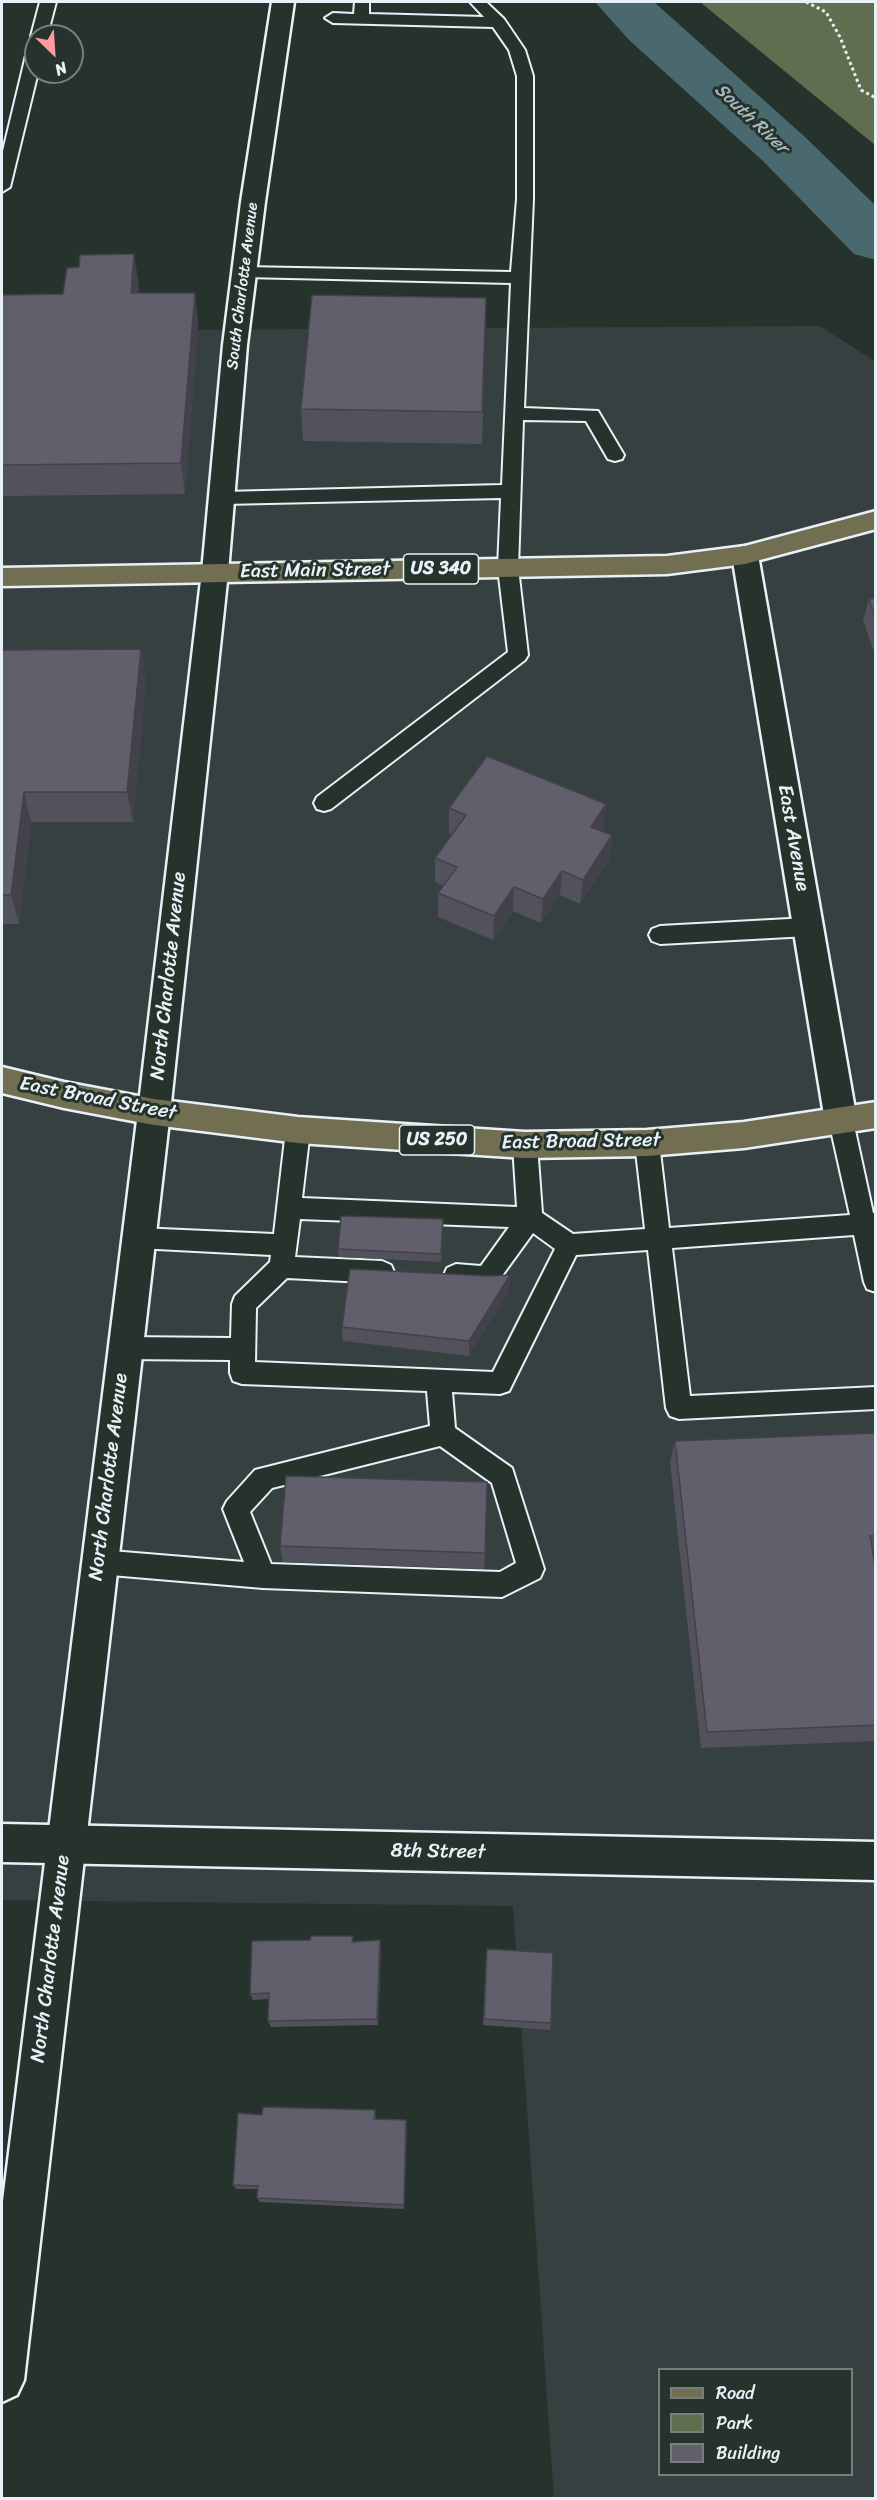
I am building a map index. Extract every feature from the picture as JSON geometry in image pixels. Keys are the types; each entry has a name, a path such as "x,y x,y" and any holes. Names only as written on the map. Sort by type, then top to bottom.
{"main road":[{"name":"East Main Street","path":"2,576 667,565 745,555 876,520"},
{"name":"East Broad Street","path":"2,1080 64,1095 154,1112 298,1130 525,1145 647,1143 744,1135 876,1115"}],"street":[{"name":"South Charlotte Avenue","path":"215,573 235,345 283,2"},
{"name":"East Avenue","path":"745,555 841,1121"},
{"name":"North Charlotte Avenue","path":"2,2380 64,1845 154,1112 215,573"},
{"name":"8th Street","path":"2,1843 876,1861"}],"lane":[{"path":"42,24 48,2"},
{"path":"361,19 362,2"},
{"path":"324,803 518,655 508,568 525,199 525,76 516,50 498,22 478,2"},
{"path":"333,18 498,22"},
{"path":"2,187 27,84"},
{"path":"244,272 520,278"},
{"path":"514,414 592,415 615,454"},
{"path":"223,498 511,491"},
{"path":"660,935 808,927"},
{"path":"841,1121 870,1224 876,1282"},
{"path":"298,1130 283,1256 244,1304 242,1372 500,1383 569,1245"},
{"path":"647,1143 679,1408 876,1398"},
{"path":"138,1238 419,1273 488,1277 530,1218 525,1145"},
{"path":"289,1208 530,1218 569,1245 870,1224"},
{"path":"125,1348 243,1348"},
{"path":"439,1381 443,1434"},
{"path":"99,1562 263,1576 502,1585 531,1569 503,1476 443,1434 264,1478 236,1509 263,1576"}],"path":[{"path":"806,2 826,12 840,37 861,90 876,98"}],"shaded area":[{"path":"820,326 876,362 875,2498 554,2498 513,1906 2,1900 2,331"}],"green space":[{"path":"700,2 875,2 875,145"}],"building":[{"path":"134,254 131,293 195,293 181,463 2,465 2,295 63,294 67,268 79,267 80,255"},
{"path":"312,295 486,298 482,412 301,409"},
{"path":"876,598 876,619 869,599"},
{"path":"141,649 127,792 24,792 11,895 2,895 2,650"},
{"path":"487,756 606,804 591,827 612,835 583,880 562,871 543,899 514,887 494,916 438,893 457,867 435,858 466,815 449,808"},
{"path":"341,1216 443,1219 441,1254 338,1249"},
{"path":"350,1269 488,1276 510,1275 469,1341 342,1327"},
{"path":"876,1433 876,1536 870,1536 876,1571 876,1725 707,1732 675,1441"},
{"path":"286,1476 487,1482 485,1553 280,1546"},
{"path":"311,1936 353,1936 352,1942 380,1940 377,2019 268,2021 269,1993 250,1994 252,1941 310,1940"},
{"path":"487,1949 553,1953 551,2023 484,2019"},
{"path":"263,2107 375,2110 374,2119 406,2120 404,2205 257,2198 258,2186 233,2185 238,2113 262,2115"}],"waterway":[{"name":"South River","path":"623,2 784,149 876,241"}]}
